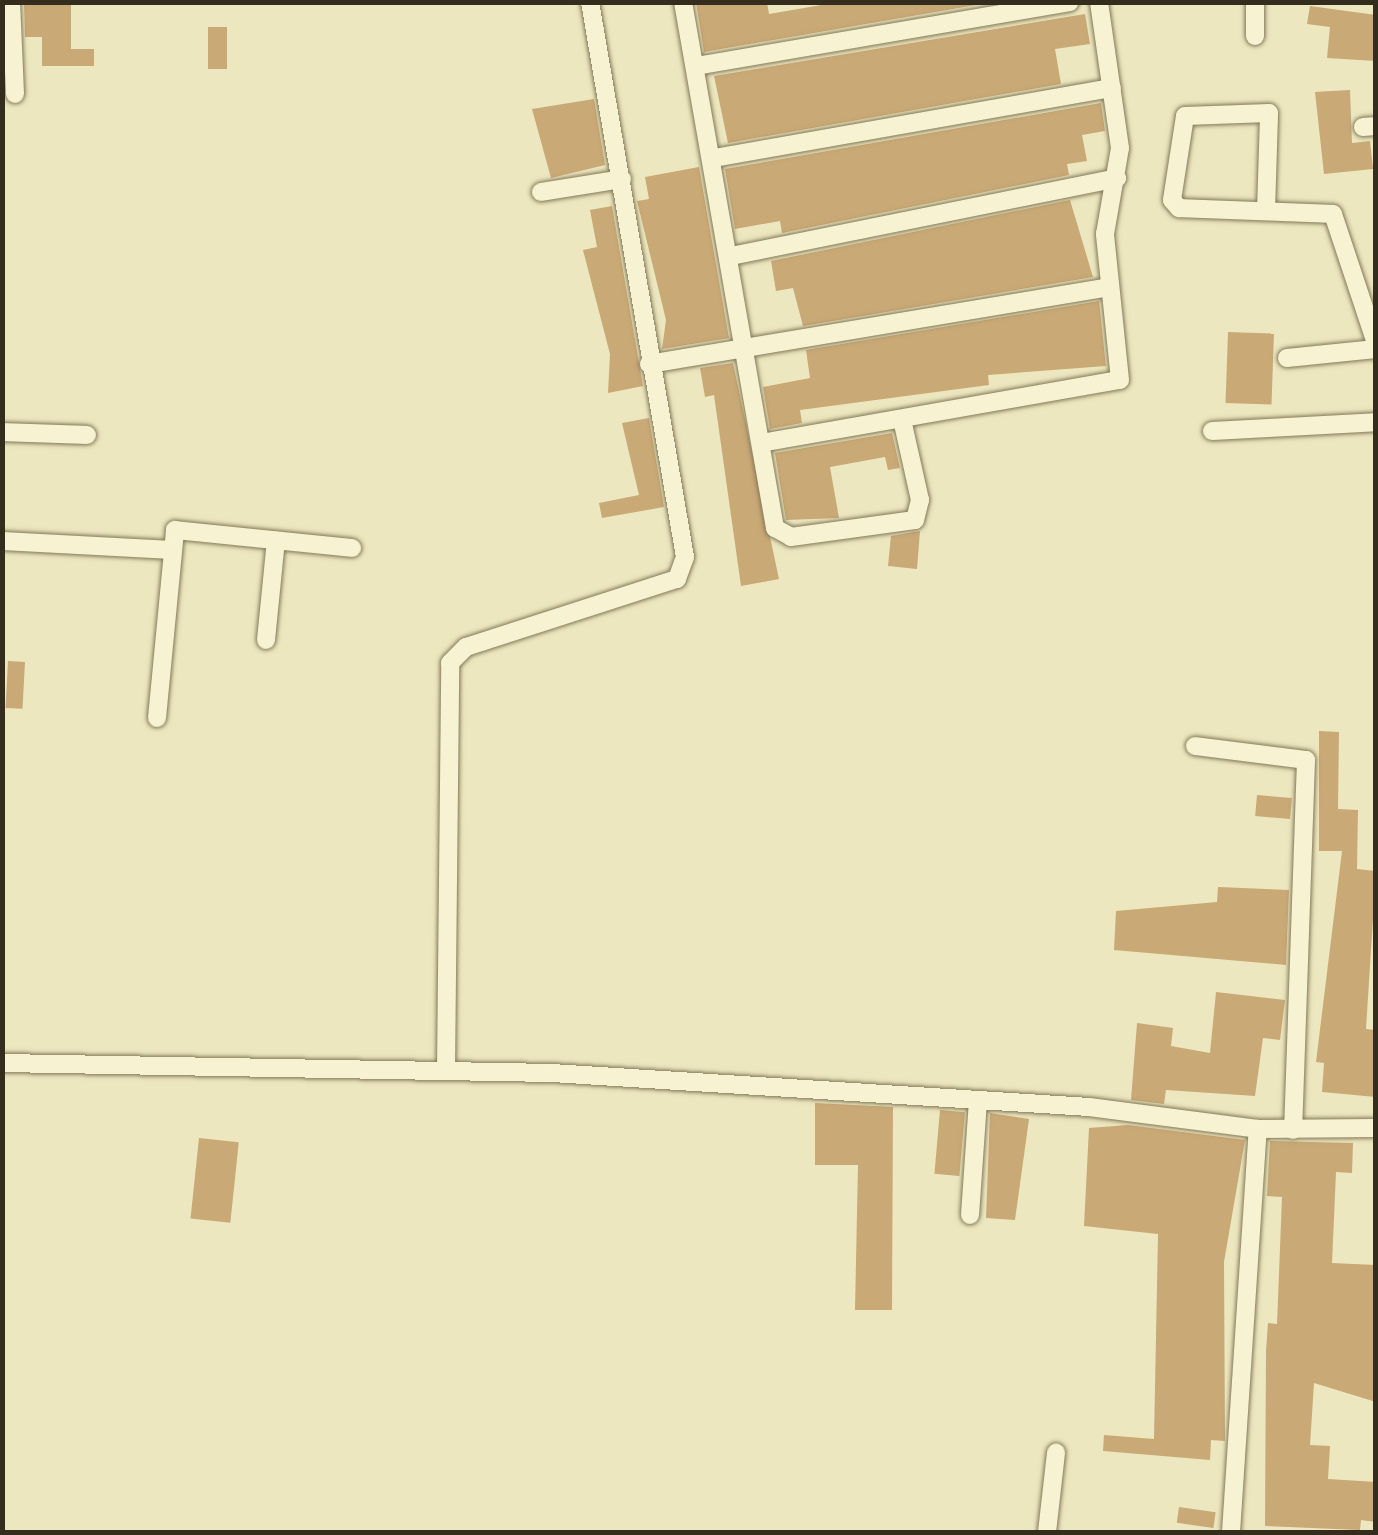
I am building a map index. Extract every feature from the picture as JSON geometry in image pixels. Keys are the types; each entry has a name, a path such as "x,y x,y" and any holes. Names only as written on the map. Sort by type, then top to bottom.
{"street":[{"path":"11,2 15,94"},
{"path":"446,1072 450,662 466,647 682,571 622,179 590,2"},
{"path":"683,2 714,158 775,528 791,537 915,520 920,500 903,424"},
{"path":"696,66 1070,2"},
{"path":"761,443 903,424 1120,380 1105,234 1117,178 1112,88 1099,2"},
{"path":"1254,2 1255,36"},
{"path":"714,158 1112,88"},
{"path":"1266,211 1269,113 1184,116 1172,200 1179,208 1266,211 1340,221 1376,346 1287,358"},
{"path":"731,256 1117,178"},
{"path":"540,192 622,179"},
{"path":"649,364 1108,287"},
{"path":"1212,431 1376,422"},
{"path":"2,432 87,435"},
{"path":"157,718 175,530 352,548"},
{"path":"266,640 276,540"},
{"path":"2,541 173,550"},
{"path":"1195,746 1306,760 1293,1130"},
{"path":"2,1063 446,1072 978,1100 1258,1130 1376,1128"},
{"path":"970,1215 978,1100"},
{"path":"1231,1532 1258,1130"},
{"path":"1047,1532 1056,1452"}],"building":[{"path":"24,2 71,2 71,49 94,49 94,66 42,66 42,37 25,37"},
{"path":"696,2 767,2 769,14 839,2 993,2 704,52"},
{"path":"1310,6 1376,15 1376,61 1327,58 1330,27 1307,24"},
{"path":"1085,14 1090,44 1055,49 1061,84 728,143 714,76"},
{"path":"208,27 227,27 227,69 208,69"},
{"path":"1350,90 1352,143 1370,141 1373,169 1324,174 1315,92"},
{"path":"594,99 605,165 551,178 532,109"},
{"path":"1101,103 1105,131 1082,135 1087,161 1067,164 1069,175 782,233 780,221 735,229 725,169"},
{"path":"699,167 729,338 662,349 666,320 637,201 649,199 645,177"},
{"path":"1070,200 1093,277 803,326 793,288 776,291 771,261"},
{"path":"612,206 643,386 608,393 610,354 583,250 597,247 590,210"},
{"path":"1099,301 1106,366 988,375 989,385 800,410 802,423 770,429 763,387 810,378 806,350"},
{"path":"1228,332 1274,334 1271,405 1226,403"},
{"path":"733,363 779,579 741,586 714,395 705,397 700,368"},
{"path":"649,418 664,507 602,518 599,503 639,495 622,423"},
{"path":"892,433 900,468 888,470 885,457 830,467 839,518 786,520 775,453"},
{"path":"920,531 917,569 888,566 891,536"},
{"path":"8,661 25,662 23,709 6,708"},
{"path":"1319,731 1339,732 1338,809 1358,810 1357,869 1376,871 1366,1029 1376,1030 1376,1097 1322,1092 1324,1063 1316,1062 1342,851 1319,851"},
{"path":"1257,795 1292,798 1290,819 1255,816"},
{"path":"1218,887 1289,890 1286,965 1114,950 1116,911 1217,902"},
{"path":"1216,992 1285,1000 1280,1040 1263,1038 1255,1096 1166,1090 1164,1104 1131,1100 1137,1023 1173,1028 1171,1046 1210,1053"},
{"path":"815,1103 893,1107 892,1310 855,1310 858,1165 815,1165"},
{"path":"940,1110 965,1112 959,1176 934,1174"},
{"path":"990,1113 1029,1119 1015,1220 986,1218"},
{"path":"1128,1125 1245,1140 1224,1262 1225,1441 1211,1440 1210,1460 1103,1451 1104,1435 1154,1439 1158,1234 1084,1226 1089,1128"},
{"path":"199,1138 239,1142 230,1223 191,1219"},
{"path":"1270,1141 1353,1143 1352,1173 1336,1172 1332,1263 1376,1265 1376,1402 1314,1383 1310,1445 1330,1446 1328,1479 1376,1482 1376,1522 1361,1520 1360,1530 1265,1526 1266,1351 1268,1323 1277,1324 1282,1197 1267,1196"},
{"path":"1179,1507 1216,1512 1213,1528 1177,1523"}]}
